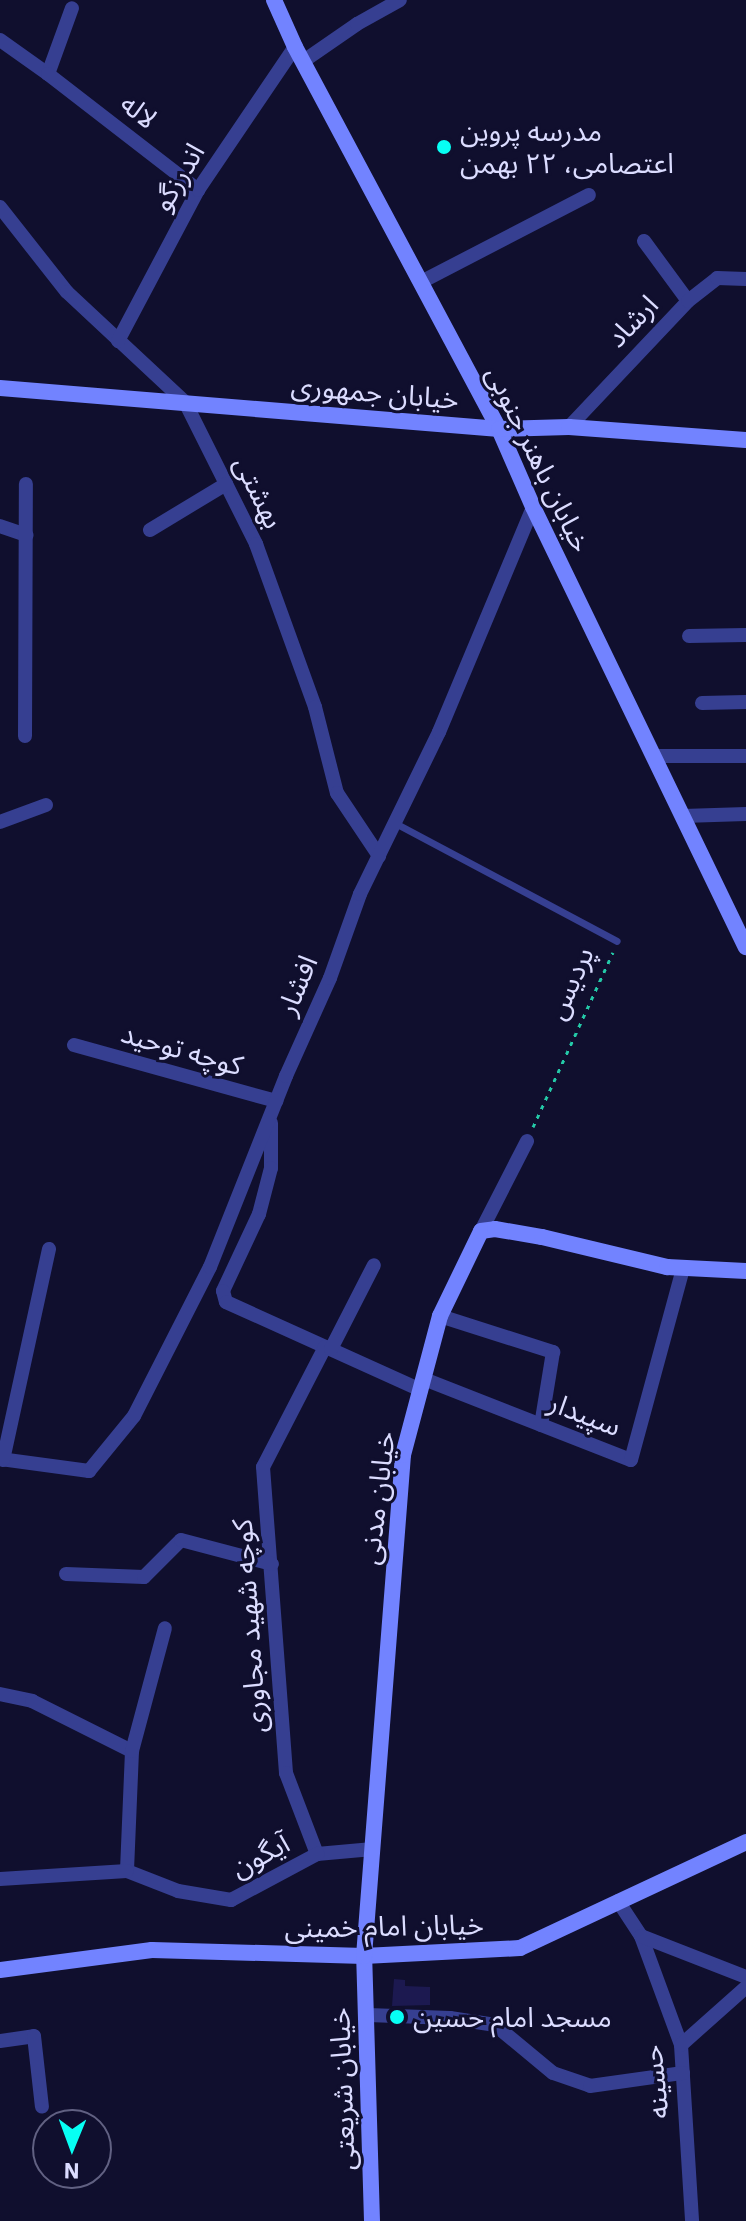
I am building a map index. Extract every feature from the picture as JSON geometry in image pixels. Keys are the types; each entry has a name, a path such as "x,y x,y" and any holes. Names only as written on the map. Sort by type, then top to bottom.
{"street":[{"name":"خیابان باهنر جنوبی","path":"274,0 499,429 533,507 746,947"},
{"path":"300,54 400,0"},
{"path":"48,74 72,8"},
{"name":"لاله","path":"0,40 198,190"},
{"name":"اندرزگو","path":"118,341 198,190 300,54"},
{"path":"421,282 589,195"},
{"name":"بهشتی","path":"0,207 67,292 185,402 256,544 315,707 337,793 379,856"},
{"path":"644,241 688,301"},
{"name":"ارشاد","path":"569,427 688,301 717,278 746,279"},
{"name":"خیابان جمهوری","path":"0,388 499,429 569,427 746,440"},
{"path":"25,736 26,484"},
{"path":"150,530 226,484"},
{"name":"افشار","path":"2,1459 89,1471 141,1403 210,1267 379,856 439,732 533,507"},
{"path":"0,526 26,535"},
{"path":"689,636 746,635"},
{"path":"702,703 746,702"},
{"path":"653,756 746,756"},
{"path":"0,822 46,805"},
{"path":"683,816 746,814"},
{"name":"کوچه توحید","path":"74,1045 273,1108"},
{"name":"سپیدار","path":"273,1108 271,1168 259,1214 223,1291 226,1302 328,1348 631,1460 683,1268"},
{"path":"481,1231 527,1141"},
{"path":"481,1231 495,1229 542,1237 683,1268 746,1271"},
{"name":"خیابان مدنی","path":"364,1956 403,1455 440,1316 481,1231"},
{"path":"2,1459 49,1249"},
{"name":"کوچه شهید مجاوری","path":"317,1854 286,1773 263,1467 374,1265"},
{"path":"440,1316 553,1352 541,1425"},
{"path":"66,1574 144,1577 181,1540 272,1564"},
{"path":"0,1879 127,1871 132,1751 165,1628"},
{"path":"0,1694 32,1701 132,1751"},
{"name":"خیابان امام خمینی","path":"0,1970 152,1950 364,1956 520,1948 746,1842"},
{"path":"317,1854 373,1849"},
{"name":"آیگون","path":"127,1871 178,1891 231,1900 317,1854"},
{"name":"حسینه","path":"618,1901 641,1936 681,2045 692,2221"},
{"path":"641,1936 746,1977"},
{"name":"خیابان شریعتی","path":"364,1956 372,2221"},
{"path":"681,2045 746,1987"},
{"path":"368,2015 450,2018 495,2025 553,2073 590,2086 683,2073"},
{"path":"0,2041 34,2036 42,2107"}],"lane":[{"name":"پردیس","path":"395,823 617,941"}],"path":[{"name":"پردیس","path":"527,1141 617,941"}],"building":[{"name":"مسجد امام حسین","path":"394,1979 405,1980 405,1986 430,1987 430,2005 392,2006"}],"place":[{"name":"مدرسه پروین اعتصامی، ۲۲ بهمن","path":"444,147"},
{"name":"مسجد امام حسین","path":"397,2017"}]}
